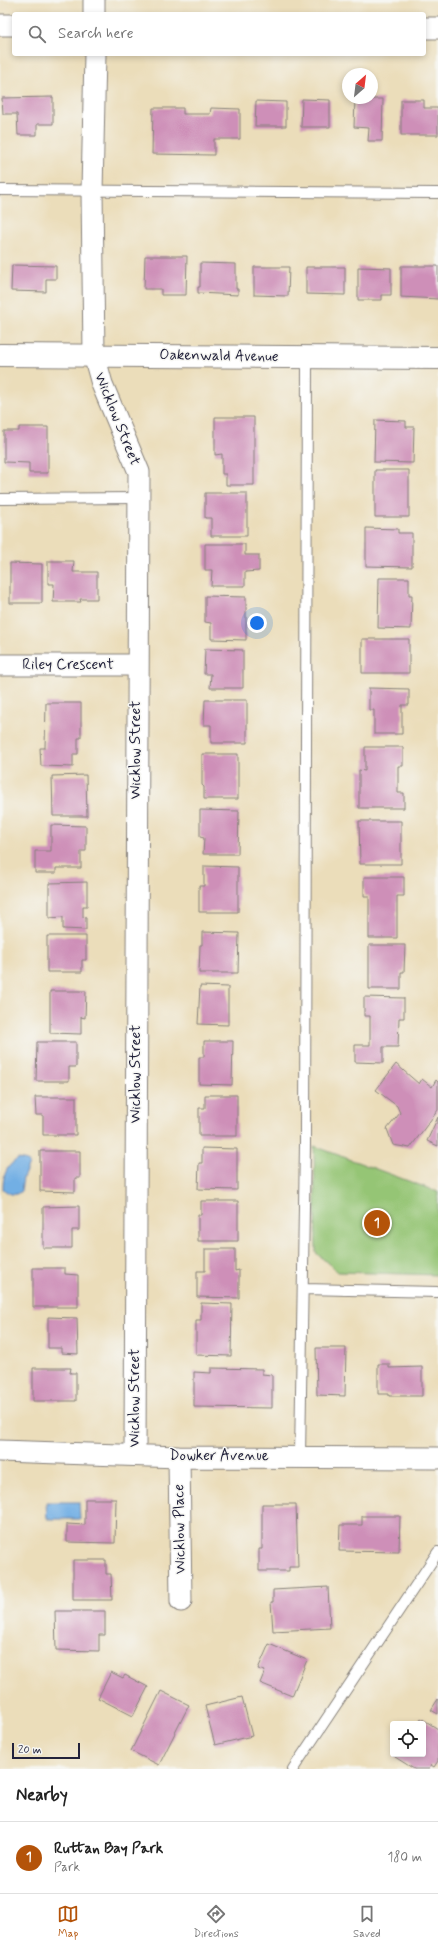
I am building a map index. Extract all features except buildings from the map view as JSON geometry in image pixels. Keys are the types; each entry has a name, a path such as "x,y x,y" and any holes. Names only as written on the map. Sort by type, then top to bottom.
{"street":[{"path":"94,0 94,12"},
{"path":"0,25 12,25"},
{"path":"426,28 438,28"},
{"name":"Wicklow Street","path":"94,56 92,191 94,355 102,384 139,472 134,1456"},
{"name":"Oakenwald Avenue","path":"0,355 438,358"},
{"name":"Riley Crescent","path":"0,665 137,665"},
{"name":"Dowker Avenue","path":"0,1451 178,1457 300,1456 438,1458"},
{"name":"Wicklow Place","path":"178,1457 181,1601"}],"lane":[{"path":"0,190 438,193"},
{"path":"300,1456 304,1289 307,357"},
{"path":"0,499 139,498"},
{"path":"304,1289 438,1292"},
{"path":"293,1769 438,1552"}],"green space":[{"path":"314,1146 438,1192 438,1275 338,1272 316,1253"}],"water":[{"path":"18,1159 27,1161 29,1164 23,1178 21,1191 16,1194 12,1194 3,1189 4,1179 8,1168"},
{"path":"46,1502 79,1502 80,1519 47,1519"}],"place":[{"name":"Ruttan Bay Park","path":"377,1223"}]}
